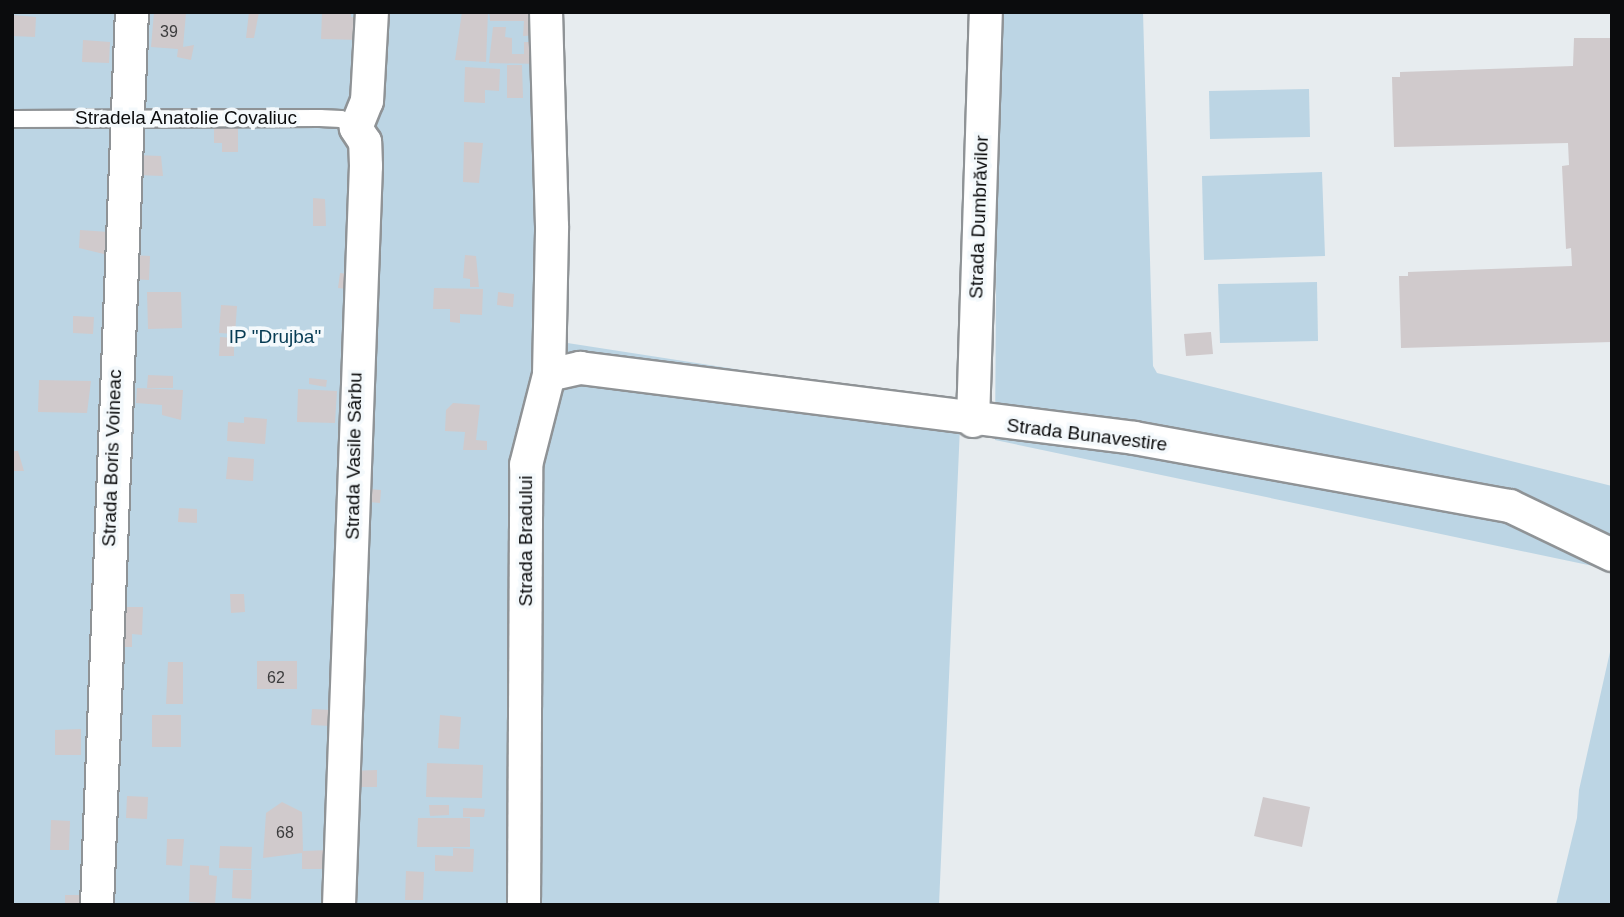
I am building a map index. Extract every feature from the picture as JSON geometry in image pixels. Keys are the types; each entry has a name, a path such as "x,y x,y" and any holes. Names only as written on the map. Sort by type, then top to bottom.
{"street":[{"name":"Strada Boris Voineac","path":"97,905 132,12"},
{"path":"356,128 367,101 372,12"},
{"name":"Strada Bradului","path":"524,905 526,465 549,376 552,226 546,12"},
{"name":"Strada Dumbrăvilor","path":"973,421 985,12"},
{"name":"Strada Vasile Sârbu","path":"339,905 366,166 365,142 356,128"},
{"name":"Strada Bunavestire","path":"549,376 580,369 973,421 1135,438 1510,506 1612,555"}],"lane":[{"name":"Stradela Anatolie Covaliuc","path":"12,119 320,118 341,119 356,128"}],"green space":[{"name":"IP \"Drujba\"","path":"12,12 534,12 561,342 961,404 939,905 12,905"},
{"path":"998,12 1143,12 1153,366 1157,373 1612,486 1612,570 995,440"},
{"path":"1309,89 1310,137 1210,139 1209,91"},
{"path":"1322,172 1325,256 1204,260 1202,176"},
{"path":"1317,282 1318,341 1220,343 1218,284"},
{"path":"1612,643 1612,905 1556,905 1577,818 1579,790"}],"building":[{"path":"154,12 186,13 183,47 194,45 191,60 177,57 178,49 151,47"},
{"path":"249,12 259,12 254,38 246,38"},
{"path":"322,12 351,12 351,17 361,18 360,40 321,39"},
{"path":"462,12 488,12 486,62 455,60"},
{"path":"489,12 537,12 539,35 523,36 524,21 490,21"},
{"path":"13,15 36,17 35,37 12,36"},
{"path":"493,27 506,27 505,37 512,38 512,54 524,54 524,42 540,42 540,64 489,63"},
{"path":"1574,38 1612,38 1612,342 1401,348 1399,276 1408,276 1408,272 1572,266 1571,248 1566,249 1562,166 1569,165 1568,143 1394,147 1392,77 1400,77 1400,72 1573,66"},
{"path":"83,40 110,42 109,63 82,62"},
{"path":"507,65 522,65 523,98 507,98"},
{"path":"465,67 500,69 499,91 485,90 485,103 464,102"},
{"path":"214,127 238,127 238,152 222,152 222,143 214,143"},
{"path":"464,142 483,143 479,183 463,182"},
{"path":"136,155 161,156 163,176 135,175"},
{"path":"313,198 325,199 326,226 313,226"},
{"path":"80,230 109,232 108,255 79,248"},
{"path":"132,255 150,256 149,280 131,279"},
{"path":"465,255 476,256 479,287 470,287 470,279 463,278"},
{"path":"340,273 348,274 346,289 338,288"},
{"path":"434,288 483,289 482,315 460,314 460,323 450,322 450,309 433,309"},
{"path":"147,292 181,292 182,328 148,329"},
{"path":"498,292 514,294 513,307 497,305"},
{"path":"221,305 237,306 235,334 219,333"},
{"path":"73,316 94,317 93,334 73,333"},
{"path":"1211,332 1213,354 1186,356 1184,334"},
{"path":"220,337 234,338 234,356 219,356"},
{"path":"148,375 173,376 173,388 147,388"},
{"path":"309,378 327,380 326,387 309,384"},
{"path":"39,380 91,381 87,413 38,412"},
{"path":"137,388 183,390 181,420 162,415 162,405 136,403"},
{"path":"298,389 337,391 335,423 297,422"},
{"path":"453,403 480,405 476,440 487,441 487,450 463,450 465,432 445,431 446,410"},
{"path":"244,417 267,419 265,444 227,441 228,422 244,423"},
{"path":"12,451 18,451 24,471 12,471"},
{"path":"228,457 254,459 253,481 226,479"},
{"path":"369,489 381,490 380,503 368,502"},
{"path":"179,508 197,509 197,523 178,522"},
{"path":"230,594 244,594 245,612 231,613"},
{"path":"117,607 143,607 142,635 132,634 132,647 116,647"},
{"path":"257,661 297,661 297,689 257,689"},
{"path":"168,662 183,662 183,704 166,704"},
{"path":"312,709 333,710 331,726 311,725"},
{"path":"152,715 181,715 181,747 152,747"},
{"path":"440,715 461,717 459,749 438,748"},
{"path":"81,729 81,755 55,755 55,730"},
{"path":"427,763 483,765 482,798 426,797"},
{"path":"377,770 377,787 351,787 351,771"},
{"path":"127,796 148,797 147,819 126,818"},
{"path":"1263,797 1310,807 1302,847 1254,836"},
{"path":"282,802 302,812 303,851 329,850 330,869 302,869 302,853 263,858 266,813"},
{"path":"429,805 449,805 449,815 430,816"},
{"path":"463,808 485,809 484,817 463,817"},
{"path":"418,818 470,818 470,847 417,847"},
{"path":"51,820 70,821 69,850 50,850"},
{"path":"167,839 184,839 182,866 166,865"},
{"path":"220,846 252,847 251,869 219,868"},
{"path":"453,848 474,849 473,872 435,871 435,855 453,856"},
{"path":"190,865 209,866 209,875 217,876 215,904 189,902"},
{"path":"233,870 252,870 251,899 232,898"},
{"path":"406,871 424,872 423,900 405,900"},
{"path":"65,895 81,895 81,905 65,905"}]}
